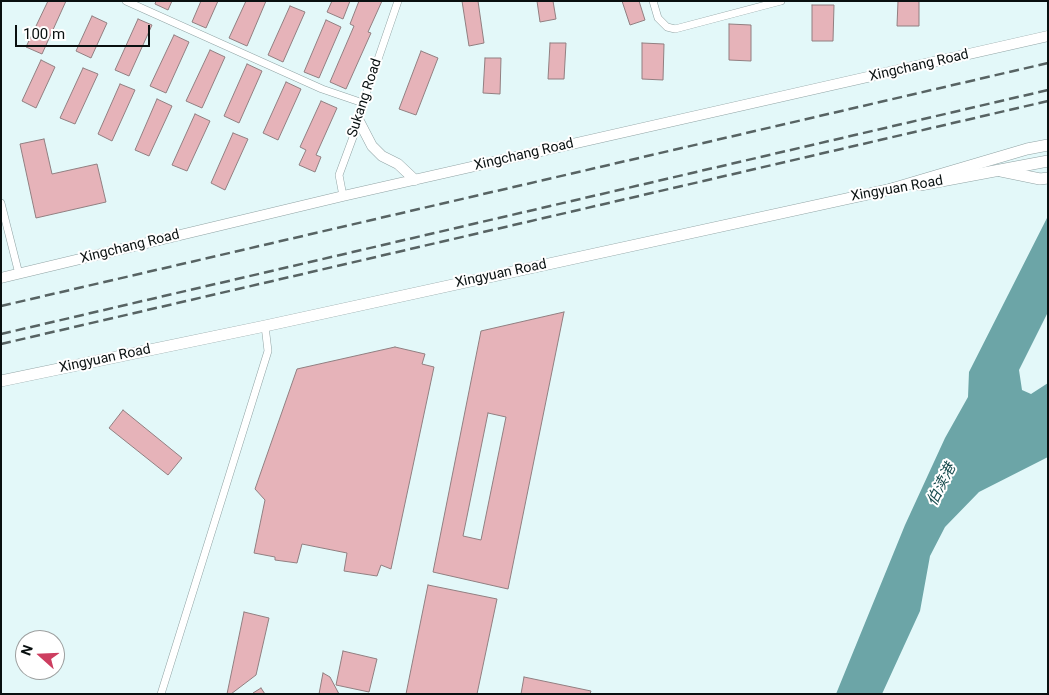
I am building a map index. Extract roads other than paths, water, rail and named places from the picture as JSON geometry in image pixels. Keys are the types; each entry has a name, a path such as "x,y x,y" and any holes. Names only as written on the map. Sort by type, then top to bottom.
{"main road":[{"name":"Xingchang Road","path":"1,278 343,196 1048,36"},
{"path":"359,121 372,146 382,156 398,164 415,180"},
{"path":"888,190 1026,149 1048,145"},
{"name":"Xingyuan Road","path":"1,381 265,326 888,190 1048,161"},
{"name":"Xingyuan Road","path":"1001,170 1048,169"},
{"path":"1001,170 1040,179 1048,178"}],"street":[{"path":"126,1 322,89 362,103"},
{"name":"Sukang Road","path":"343,196 339,175 359,121 362,103 398,1"},
{"path":"653,1 658,18 666,27 676,29 781,1"},
{"path":"1,202 18,274"},
{"path":"160,694 268,351 265,326"}],"water":[{"name":"伯渎港","path":"1048,216 1048,312 1019,370 1022,390 1031,394 1048,383 1048,457 979,492 945,527 930,556 920,611 882,694 836,694 905,525 945,438 968,397 969,372"}],"railway":[{"path":"1,306 1048,63"},
{"path":"1,334 1048,90"},
{"path":"1,344 1048,101"}]}
